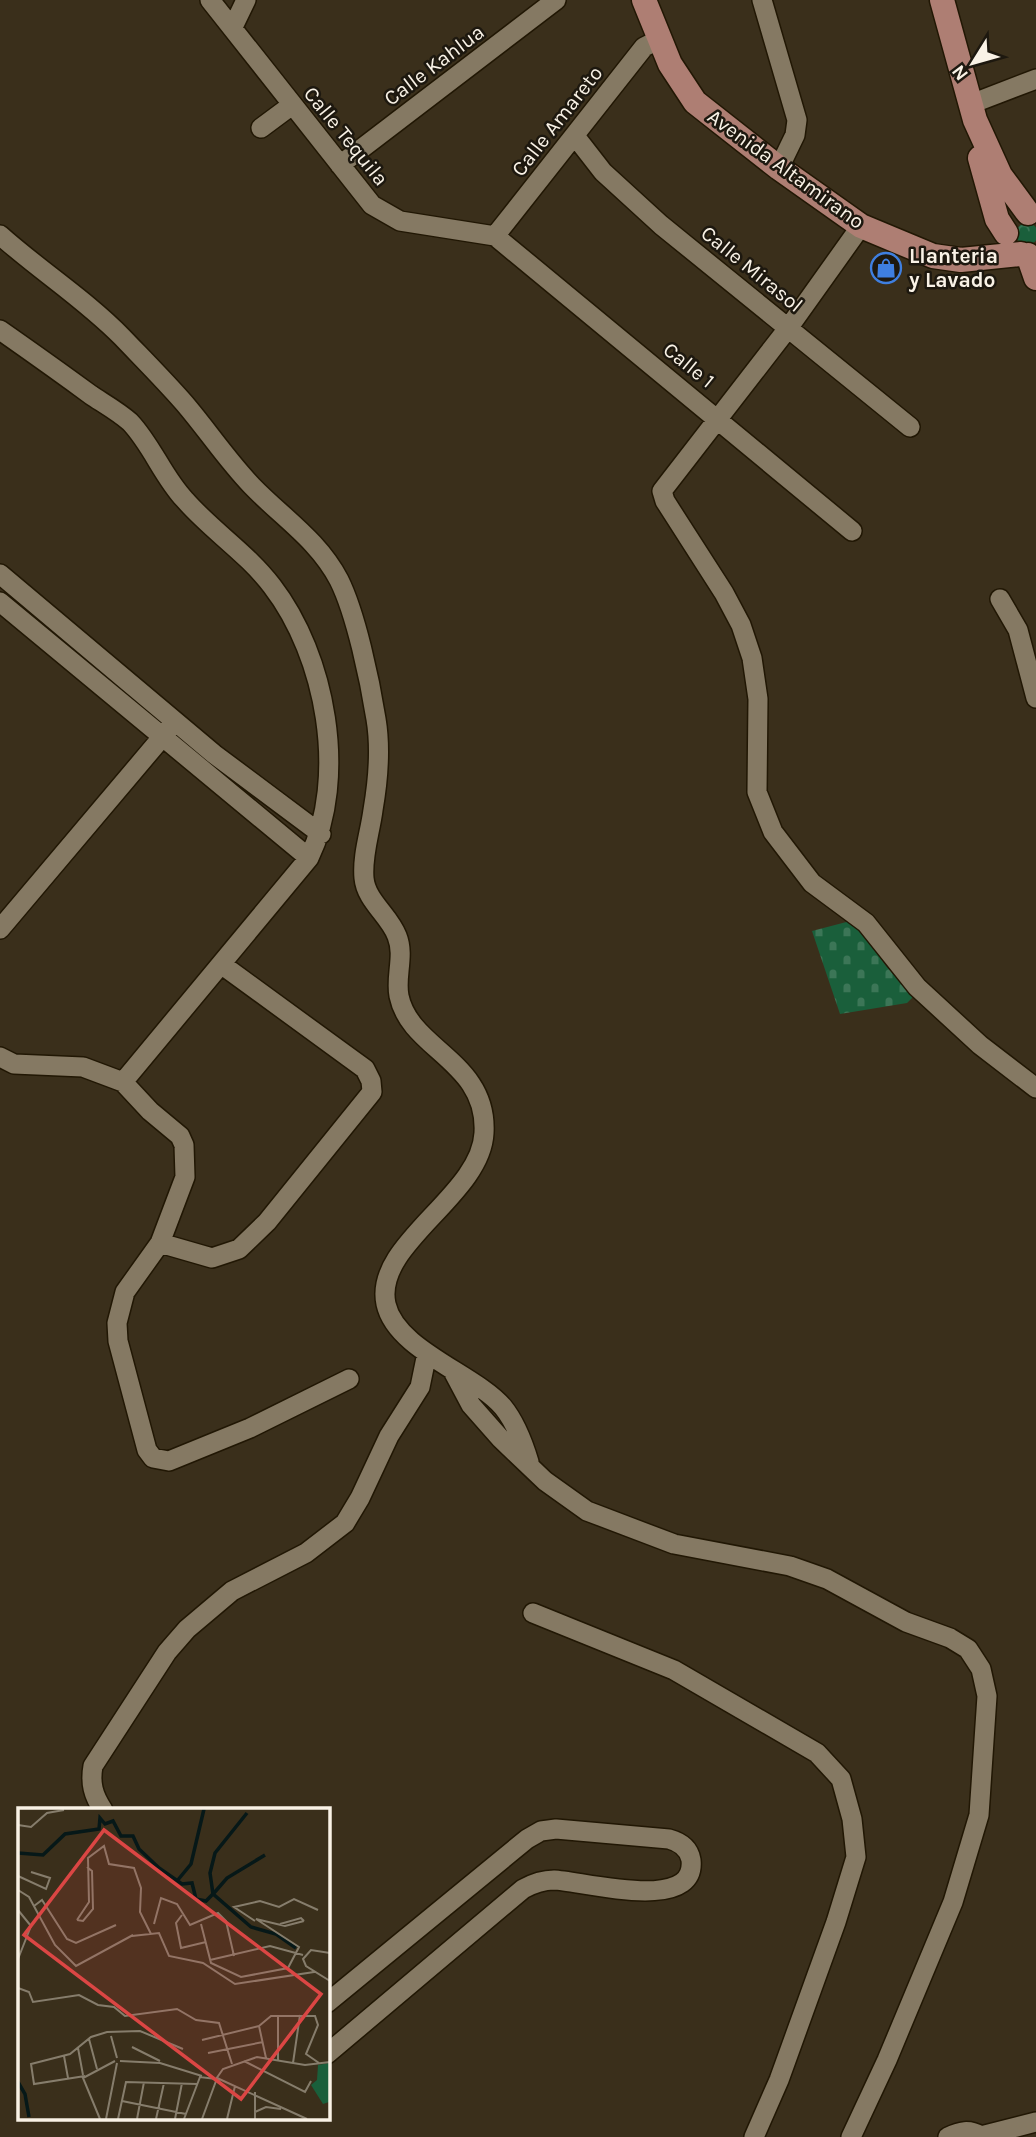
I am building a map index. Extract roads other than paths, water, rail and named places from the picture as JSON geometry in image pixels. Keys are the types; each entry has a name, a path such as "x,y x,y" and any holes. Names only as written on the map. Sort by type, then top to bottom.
{"main road":[{"name":"Avenida Altamirano","path":"643,0 658,40 681,83 695,102 779,168 860,226 933,256 961,261 989,258 1016,240 1015,216 1032,214"},
{"path":"942,0 973,112 1000,175 1032,214"},
{"path":"973,112 974,137 992,204 1016,240 1036,278"}],"street":[{"name":"Calle Tequila","path":"210,0 372,205 401,221 495,236"},
{"path":"233,27 246,0"},
{"name":"Calle Kahlua","path":"340,165 556,0"},
{"path":"762,0 797,120 795,135 779,168"},
{"name":"Calle Amareto","path":"495,236 644,47 658,40"},
{"path":"973,112 1036,79"},
{"path":"261,128 292,104"},
{"name":"Calle Mirasol","path":"575,136 603,172 661,225 910,427"},
{"path":"860,226 789,327 662,491 665,501 724,593 741,625 752,658 758,699 757,792 773,832 812,883 866,923 917,988 980,1045 1036,1088"},
{"path":"0,235 126,341 186,404 221,453 323,554 341,584 359,642 376,721 378,762 363,862 364,883 399,940 399,998 406,1014 474,1084 482,1104 484,1133 480,1159 468,1180 431,1215 390,1271 384,1285 388,1312 427,1353 454,1373 471,1405 507,1444 545,1480 587,1511 674,1544 790,1566 827,1579 906,1622 968,1649 981,1669 987,1696 979,1815 953,1902 887,2060 851,2137"},
{"name":"Calle 1","path":"495,236 852,531"},
{"path":"0,330 129,422 185,501 261,574 286,606 311,665 325,732 327,798 321,834 309,858 123,1082"},
{"path":"0,574 176,722 321,834"},
{"path":"1000,599 1018,630 1036,698"},
{"path":"0,602 309,858"},
{"path":"0,929 176,722"},
{"path":"160,1242 212,1258 239,1249 267,1222 372,1092 371,1081 365,1069 221,964"},
{"path":"0,1057 14,1064 83,1067 123,1082 150,1111 180,1136 186,1152 185,1177 160,1242 125,1292 117,1323 118,1341 147,1450 153,1458 169,1461 250,1428 349,1379"},
{"path":"102,1808 90,1780 93,1766 167,1652 208,1608 232,1591 306,1553 345,1523 360,1498 389,1436 420,1387 427,1353"},
{"path":"533,1613 674,1670 817,1753 841,1779 852,1819 856,1857 836,1922 779,2080 754,2137"},
{"path":"329,2001 527,1839 541,1831 556,1829 669,1839 681,1843 688,1852 691,1862 688,1876 682,1884 661,1892 551,1880 523,1889 329,2052"},
{"path":"948,2137 962,2131 973,2131 981,2137 1036,2122"}],"place":[{"name":"Llanteria y Lavado","path":"886,268"}]}
